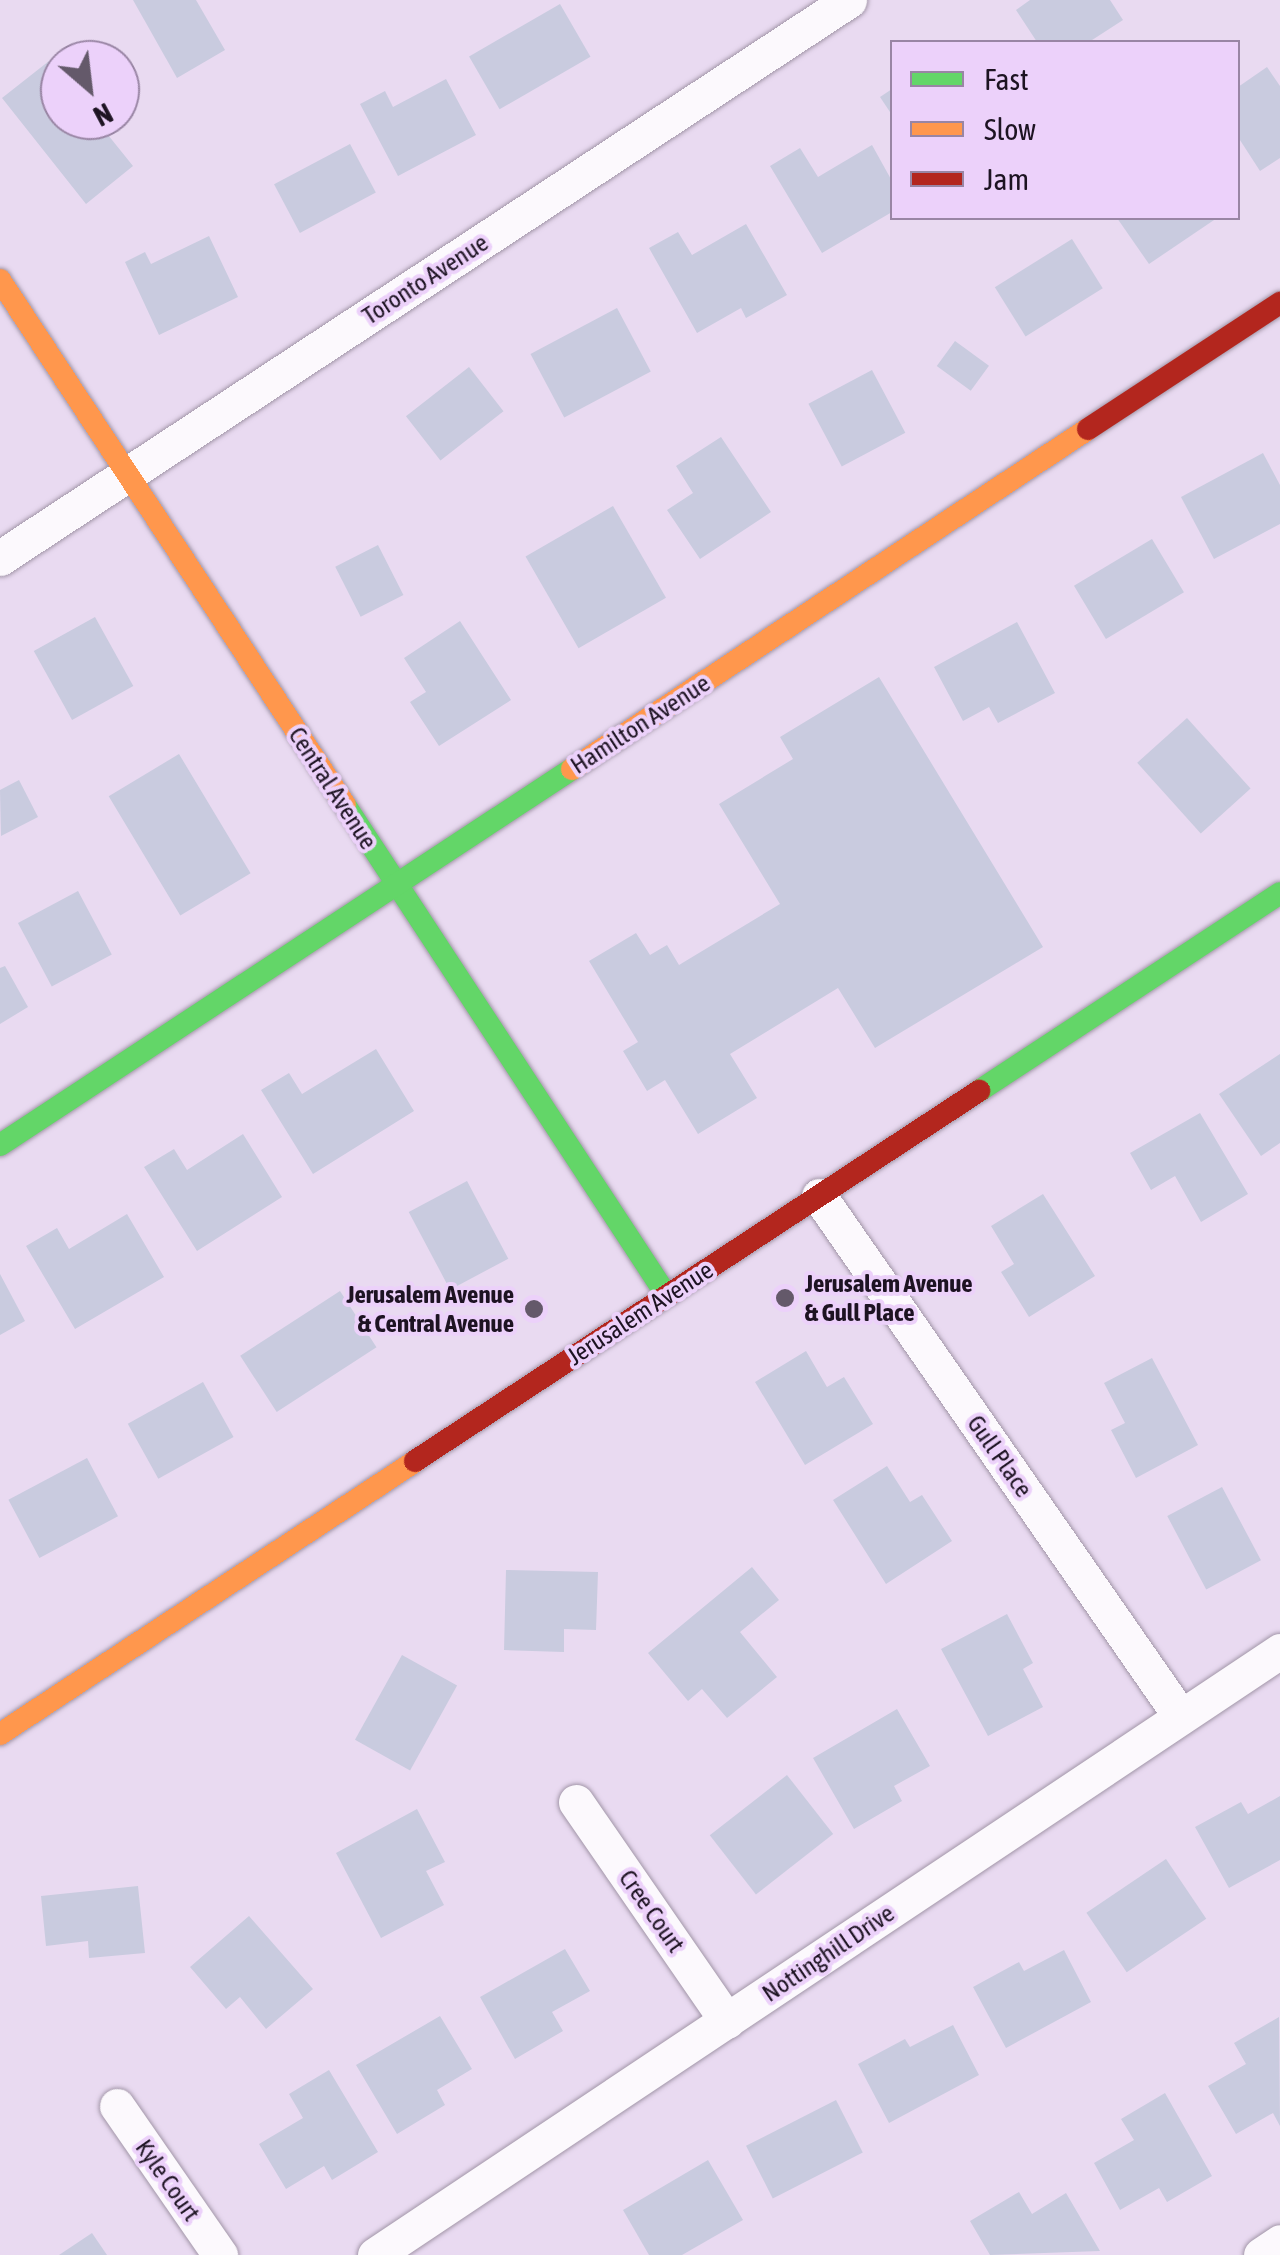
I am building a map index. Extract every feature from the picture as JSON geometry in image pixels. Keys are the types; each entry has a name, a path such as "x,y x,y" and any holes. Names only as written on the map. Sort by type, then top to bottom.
{"street":[{"name":"Toronto Avenue","path":"0,558 849,0"},
{"name":"Central Avenue","path":"0,280 667,1296"},
{"name":"Hamilton Avenue","path":"0,1145 1280,303"},
{"name":"Jerusalem Avenue","path":"0,1734 1280,893"},
{"name":"Gull Place","path":"819,1196 1181,1717"},
{"name":"Nottinghill Drive","path":"376,2255 1280,1651"},
{"name":"Cree Court","path":"576,1802 728,2020"},
{"name":"Kyle Court","path":"117,2106 220,2255"},
{"path":"1261,2255 1280,2242"}],"building":[{"path":"133,0 196,0 225,50 177,78"},
{"path":"1030,0 1110,0 1123,20 1092,40 1036,40 1016,10"},
{"path":"560,4 590,57 500,109 469,56"},
{"path":"1267,67 1280,86 1280,158 1260,171 1240,140 1240,86"},
{"path":"40,68 40,140 112,140 133,166 86,204 2,98"},
{"path":"446,79 476,135 398,176 360,104 385,91 393,107"},
{"path":"890,90 890,112 880,97"},
{"path":"350,144 376,193 300,233 274,184"},
{"path":"872,145 890,177 890,213 822,253 770,166 800,148 818,177"},
{"path":"1118,220 1214,220 1149,264"},
{"path":"746,224 787,295 746,318 741,308 697,333 649,248 678,232 692,255"},
{"path":"209,236 238,297 159,335 125,262 145,252 151,264"},
{"path":"1072,239 1103,288 1026,336 995,287"},
{"path":"617,308 651,372 564,418 530,354"},
{"path":"955,341 989,366 971,391 937,366"},
{"path":"469,367 503,411 440,460 406,416"},
{"path":"872,370 905,433 842,466 808,404"},
{"path":"721,437 771,512 700,559 667,510 693,493 676,466"},
{"path":"1263,453 1280,485 1280,524 1214,559 1181,497"},
{"path":"613,506 666,598 579,648 526,556"},
{"path":"1152,539 1184,592 1106,639 1074,586"},
{"path":"378,545 403,595 361,617 335,567"},
{"path":"95,617 133,686 72,720 34,651"},
{"path":"460,621 511,700 439,746 410,702 426,692 404,658"},
{"path":"1017,622 1055,693 998,723 989,707 963,721 934,667"},
{"path":"879,677 1043,947 875,1048 838,988 730,1054 757,1098 698,1134 665,1080 647,1091 623,1051 638,1042 589,961 636,933 650,955 667,945 679,965 780,904 719,804 793,759 780,737"},
{"path":"1187,718 1251,789 1201,833 1137,763"},
{"path":"179,754 251,873 180,915 109,796"},
{"path":"19,780 38,817 1,836 0,790"},
{"path":"78,891 112,955 52,986 18,923"},
{"path":"5,966 28,1007 0,1024 0,968"},
{"path":"376,1049 414,1111 313,1174 261,1090 289,1073 302,1094"},
{"path":"1280,1054 1280,1143 1261,1156 1219,1094"},
{"path":"1200,1113 1248,1194 1201,1222 1175,1176 1151,1190 1130,1153"},
{"path":"243,1134 282,1197 197,1251 144,1167 174,1149 187,1170"},
{"path":"467,1181 508,1259 450,1290 409,1212"},
{"path":"1043,1194 1095,1276 1029,1317 1001,1272 1014,1264 991,1226"},
{"path":"127,1214 164,1277 75,1329 26,1246 57,1228 69,1249"},
{"path":"0,1274 25,1321 0,1335"},
{"path":"340,1291 376,1347 277,1412 240,1356"},
{"path":"806,1351 827,1387 844,1377 873,1424 805,1465 755,1382"},
{"path":"1152,1358 1198,1445 1136,1478 1111,1430 1125,1423 1104,1383"},
{"path":"203,1382 234,1437 158,1479 128,1424"},
{"path":"87,1458 118,1516 39,1558 8,1500"},
{"path":"887,1466 910,1502 922,1495 952,1541 886,1584 833,1500"},
{"path":"1222,1487 1261,1560 1206,1589 1167,1516"},
{"path":"752,1567 779,1600 740,1632 777,1677 727,1718 702,1689 688,1701 648,1653"},
{"path":"506,1570 598,1572 596,1630 564,1629 564,1652 504,1650"},
{"path":"1007,1614 1033,1663 1023,1669 1043,1707 988,1736 941,1649"},
{"path":"402,1655 457,1686 410,1770 355,1740"},
{"path":"897,1709 930,1766 894,1786 902,1801 854,1829 813,1758"},
{"path":"787,1775 833,1834 756,1894 710,1835"},
{"path":"1280,1796 1280,1860 1229,1888 1195,1827 1241,1802 1248,1814"},
{"path":"417,1809 445,1862 426,1871 444,1905 381,1938 336,1853"},
{"path":"1166,1859 1206,1919 1127,1972 1086,1913"},
{"path":"138,1886 145,1953 89,1958 88,1941 46,1946 41,1896"},
{"path":"249,1916 313,1989 266,2029 240,1997 226,2009 190,1967"},
{"path":"565,1949 590,1991 552,2012 563,2031 515,2059 480,1997"},
{"path":"1064,1950 1091,2002 1006,2048 973,1987 1019,1962 1024,1971"},
{"path":"440,2016 472,2069 437,2090 445,2105 397,2134 356,2065"},
{"path":"1279,2017 1280,2126 1273,2113 1236,2134 1208,2086 1246,2064 1234,2043"},
{"path":"953,2025 979,2075 889,2123 858,2064 905,2039 910,2047"},
{"path":"329,2070 378,2152 332,2180 324,2166 286,2189 259,2144 303,2118 289,2094"},
{"path":"1165,2093 1212,2176 1167,2202 1159,2188 1120,2210 1094,2163 1134,2140 1121,2119"},
{"path":"836,2100 863,2153 773,2198 746,2146"},
{"path":"708,2160 743,2220 682,2255 649,2255 623,2210"},
{"path":"1019,2192 1032,2214 1066,2193 1100,2251 990,2255 970,2221"},
{"path":"92,2233 107,2255 59,2255"}],"traffic: fast":[{"path":"0,1145 572,769"},
{"path":"345,805 667,1296"},
{"path":"979,1091 1280,893"}],"traffic: slow":[{"path":"0,280 345,805"},
{"path":"572,769 1088,429"},
{"path":"0,1734 415,1461"}],"traffic: jam":[{"path":"1088,429 1280,303"},
{"path":"415,1461 979,1091"}],"place":[{"name":"Jerusalem Avenue & Gull Place","path":"785,1298"},
{"name":"Jerusalem Avenue & Central Avenue","path":"534,1309"}]}
